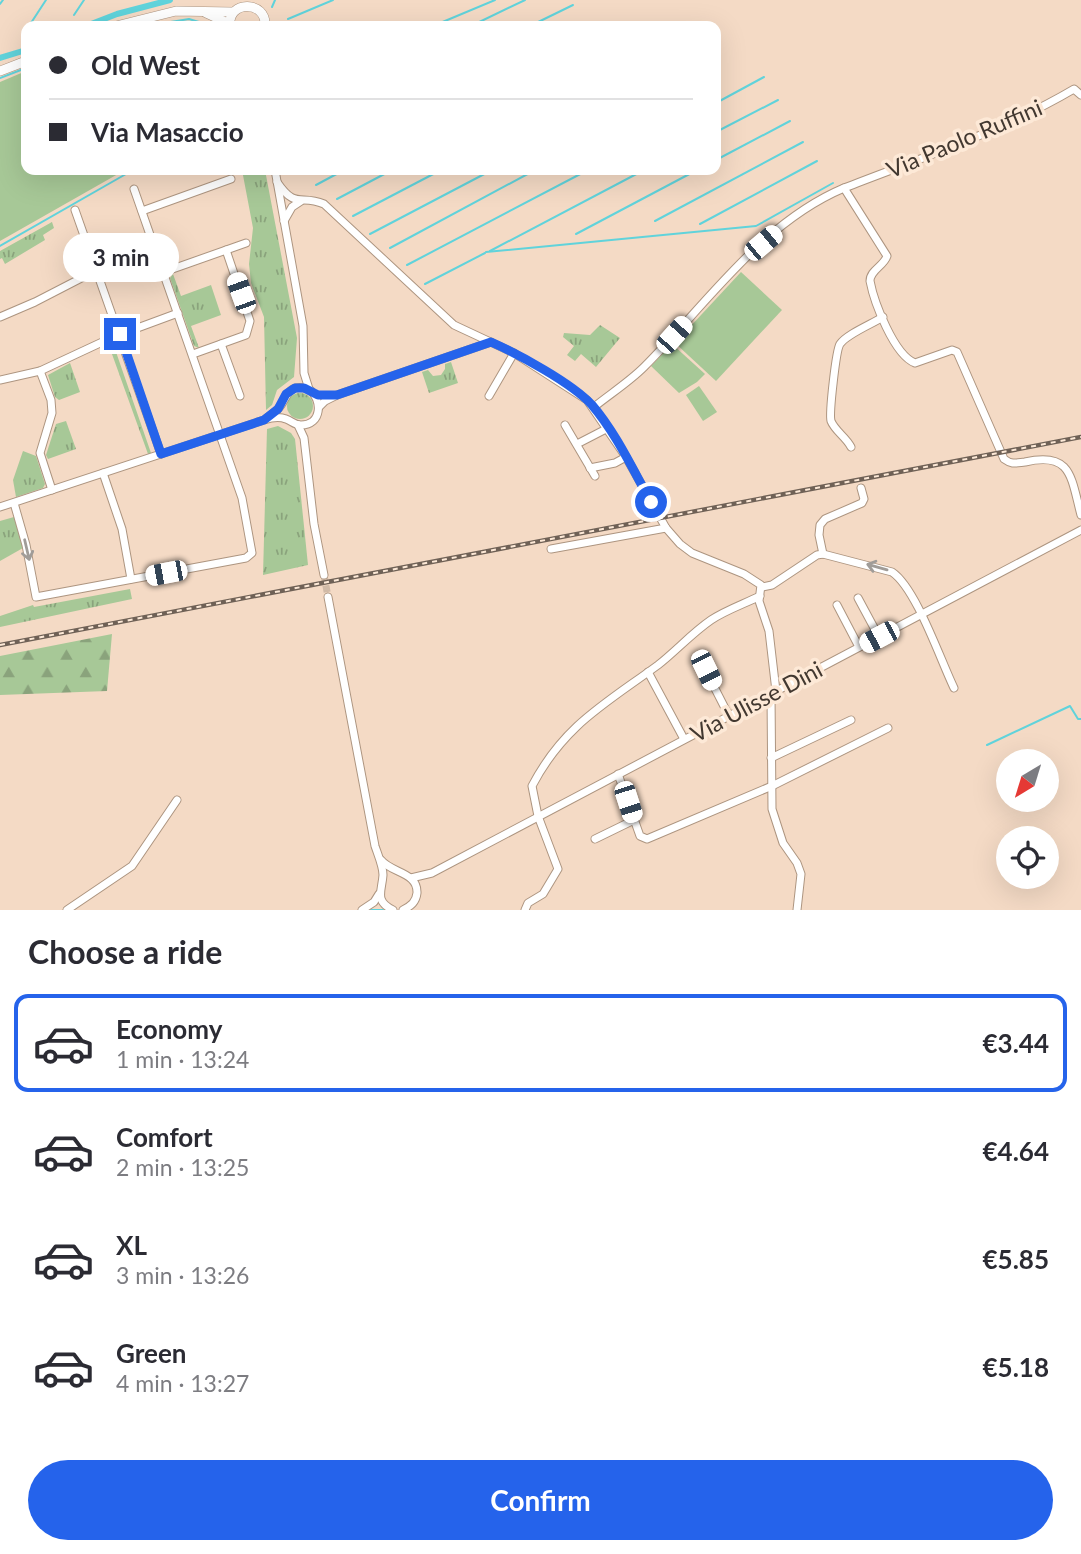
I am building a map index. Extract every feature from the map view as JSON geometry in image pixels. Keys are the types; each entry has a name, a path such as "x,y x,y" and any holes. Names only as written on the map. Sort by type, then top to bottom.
{"main road":[{"path":"136,21 176,11 232,12 248,2 261,5"},
{"path":"202,12 221,21"},
{"path":"231,21 232,12"},
{"path":"0,69 21,63"}],"street":[{"name":"Via Paolo Ruffini","path":"844,188 969,138 1052,102 1074,89 1081,95"},
{"path":"276,175 303,326 304,373 319,407"},
{"path":"142,211 231,179"},
{"path":"277,182 289,197 301,201 315,200 324,204 454,325 514,354 573,390 594,407 666,528 680,544 692,553 756,580 762,587"},
{"path":"594,407 646,365 763,243 810,204 844,188 887,256 883,264 869,277 871,288 899,351 915,363 952,350 957,352 1004,459 1014,464 1051,458 1059,463 1071,479 1081,515"},
{"path":"14,503 26,545 36,597 251,555 242,498 134,189"},
{"path":"284,221 292,207 301,201"},
{"path":"75,210 161,454"},
{"path":"164,272 246,243"},
{"path":"192,354 246,335 250,321 226,250"},
{"path":"0,317 97,270"},
{"path":"0,380 40,371 120,334 178,313"},
{"path":"851,447 845,435 835,426 830,410 837,351 845,339 883,317"},
{"path":"304,438 309,423 324,401 491,342"},
{"path":"221,344 240,396"},
{"path":"489,396 514,354"},
{"path":"40,371 51,400 52,414 40,453 52,490"},
{"path":"264,420 282,405 286,394 295,388 304,373"},
{"path":"295,388 337,395"},
{"path":"282,405 286,419"},
{"path":"0,508 264,420 286,419 298,425 309,423"},
{"path":"298,425 304,438 314,524 324,575"},
{"path":"565,425 595,476"},
{"path":"577,444 608,428"},
{"path":"590,468 615,463 626,457"},
{"path":"103,473 121,529 131,579"},
{"path":"823,554 818,531 820,525 825,520 862,503 864,499 861,488"},
{"path":"551,549 666,528"},
{"name":"Via Ulisse Dini","path":"432,873 1081,530"},
{"path":"762,587 772,585 817,555 823,554 892,572 900,578 920,615 954,688"},
{"path":"762,587 760,606 769,631 773,692 771,758 774,819 783,844 802,874 797,910"},
{"path":"525,910 528,903 543,894 558,869 538,817 532,786 561,740 596,708 648,672 712,620 760,596"},
{"path":"328,597 383,875 374,902 364,909"},
{"path":"858,597 879,637"},
{"path":"837,605 859,647"},
{"path":"706,670 729,716"},
{"path":"648,672 684,739"},
{"path":"771,758 850,720"},
{"path":"618,774 640,836 647,839 772,786 888,728"},
{"path":"67,910 132,866 177,800"},
{"path":"595,839 634,820"},
{"path":"378,855 387,866 411,878 432,873"},
{"path":"381,883 388,876 399,873"},
{"path":"403,910 414,903 417,889 432,873"},
{"path":"411,878 417,889"},
{"path":"379,893 390,909"},
{"path":"364,909 376,905 390,909"}],"green space":[{"path":"21,73 21,175 116,175 0,241 0,82"},
{"path":"243,175 266,175 297,338 294,377 277,390 272,405 266,410 264,317 251,283 249,264 253,228"},
{"path":"52,222 54,228 43,235 45,240 5,264 2,258 0,259 0,251"},
{"path":"741,272 782,310 716,381 675,343"},
{"path":"173,274 181,296 211,285 221,315 191,326 199,348 194,346 170,278"},
{"path":"600,325 620,338 596,367 581,354 575,361 567,355 574,346 563,337 564,333 590,335"},
{"path":"117,342 120,350 116,352 151,453 148,454 108,343"},
{"path":"672,344 705,374 679,393 651,366"},
{"path":"451,362 458,383 429,393 422,372 428,370 433,376 441,375 445,364"},
{"path":"70,363 80,392 59,400 55,397 48,375"},
{"path":"699,386 717,412 703,421 686,395"},
{"path":"300,393 309,397 313,406 309,415 300,419 291,415 287,406 291,397"},
{"path":"66,421 76,449 48,459 46,455 56,424"},
{"path":"278,426 291,433 295,439 308,565 263,575 267,429"},
{"path":"23,451 36,456 45,484 43,488 16,497 13,480"},
{"path":"14,517 23,548 0,561 0,521"},
{"path":"130,589 132,599 0,627 0,616 33,605 34,607"},
{"path":"112,634 107,691 0,695 0,656"}],"waterway":[{"path":"0,4 3,0"},
{"path":"32,21 46,0"},
{"path":"74,15 84,0"},
{"path":"99,21 170,0"},
{"path":"272,7 275,0"},
{"path":"288,19 333,0"},
{"path":"445,21 495,0"},
{"path":"481,21 525,0"},
{"path":"540,21 573,5"},
{"path":"177,21 196,21"},
{"path":"0,58 21,52"},
{"path":"0,78 21,70"},
{"path":"721,100 764,77"},
{"path":"721,129 778,100"},
{"path":"721,157 790,121"},
{"path":"655,221 803,142"},
{"path":"700,224 817,161"},
{"path":"0,246 124,175"},
{"path":"316,185 335,175"},
{"path":"337,199 383,175"},
{"path":"353,216 431,175"},
{"path":"370,234 482,175"},
{"path":"390,248 526,175"},
{"path":"407,265 578,175"},
{"path":"490,251 634,175"},
{"path":"576,234 688,175"},
{"path":"486,252 756,226 833,183"},
{"path":"425,284 485,253"},
{"path":"987,745 1070,706 1078,719 1081,719"},
{"path":"371,910 383,910"}],"tunnel":[{"path":"324,575 328,597"}],"railway":[{"path":"0,645 1081,437"}],"route":[{"path":"120,334 161,454 264,420 282,405 286,394 295,388 309,389 318,395 337,395 491,342 561,382 594,407 651,502"}]}
